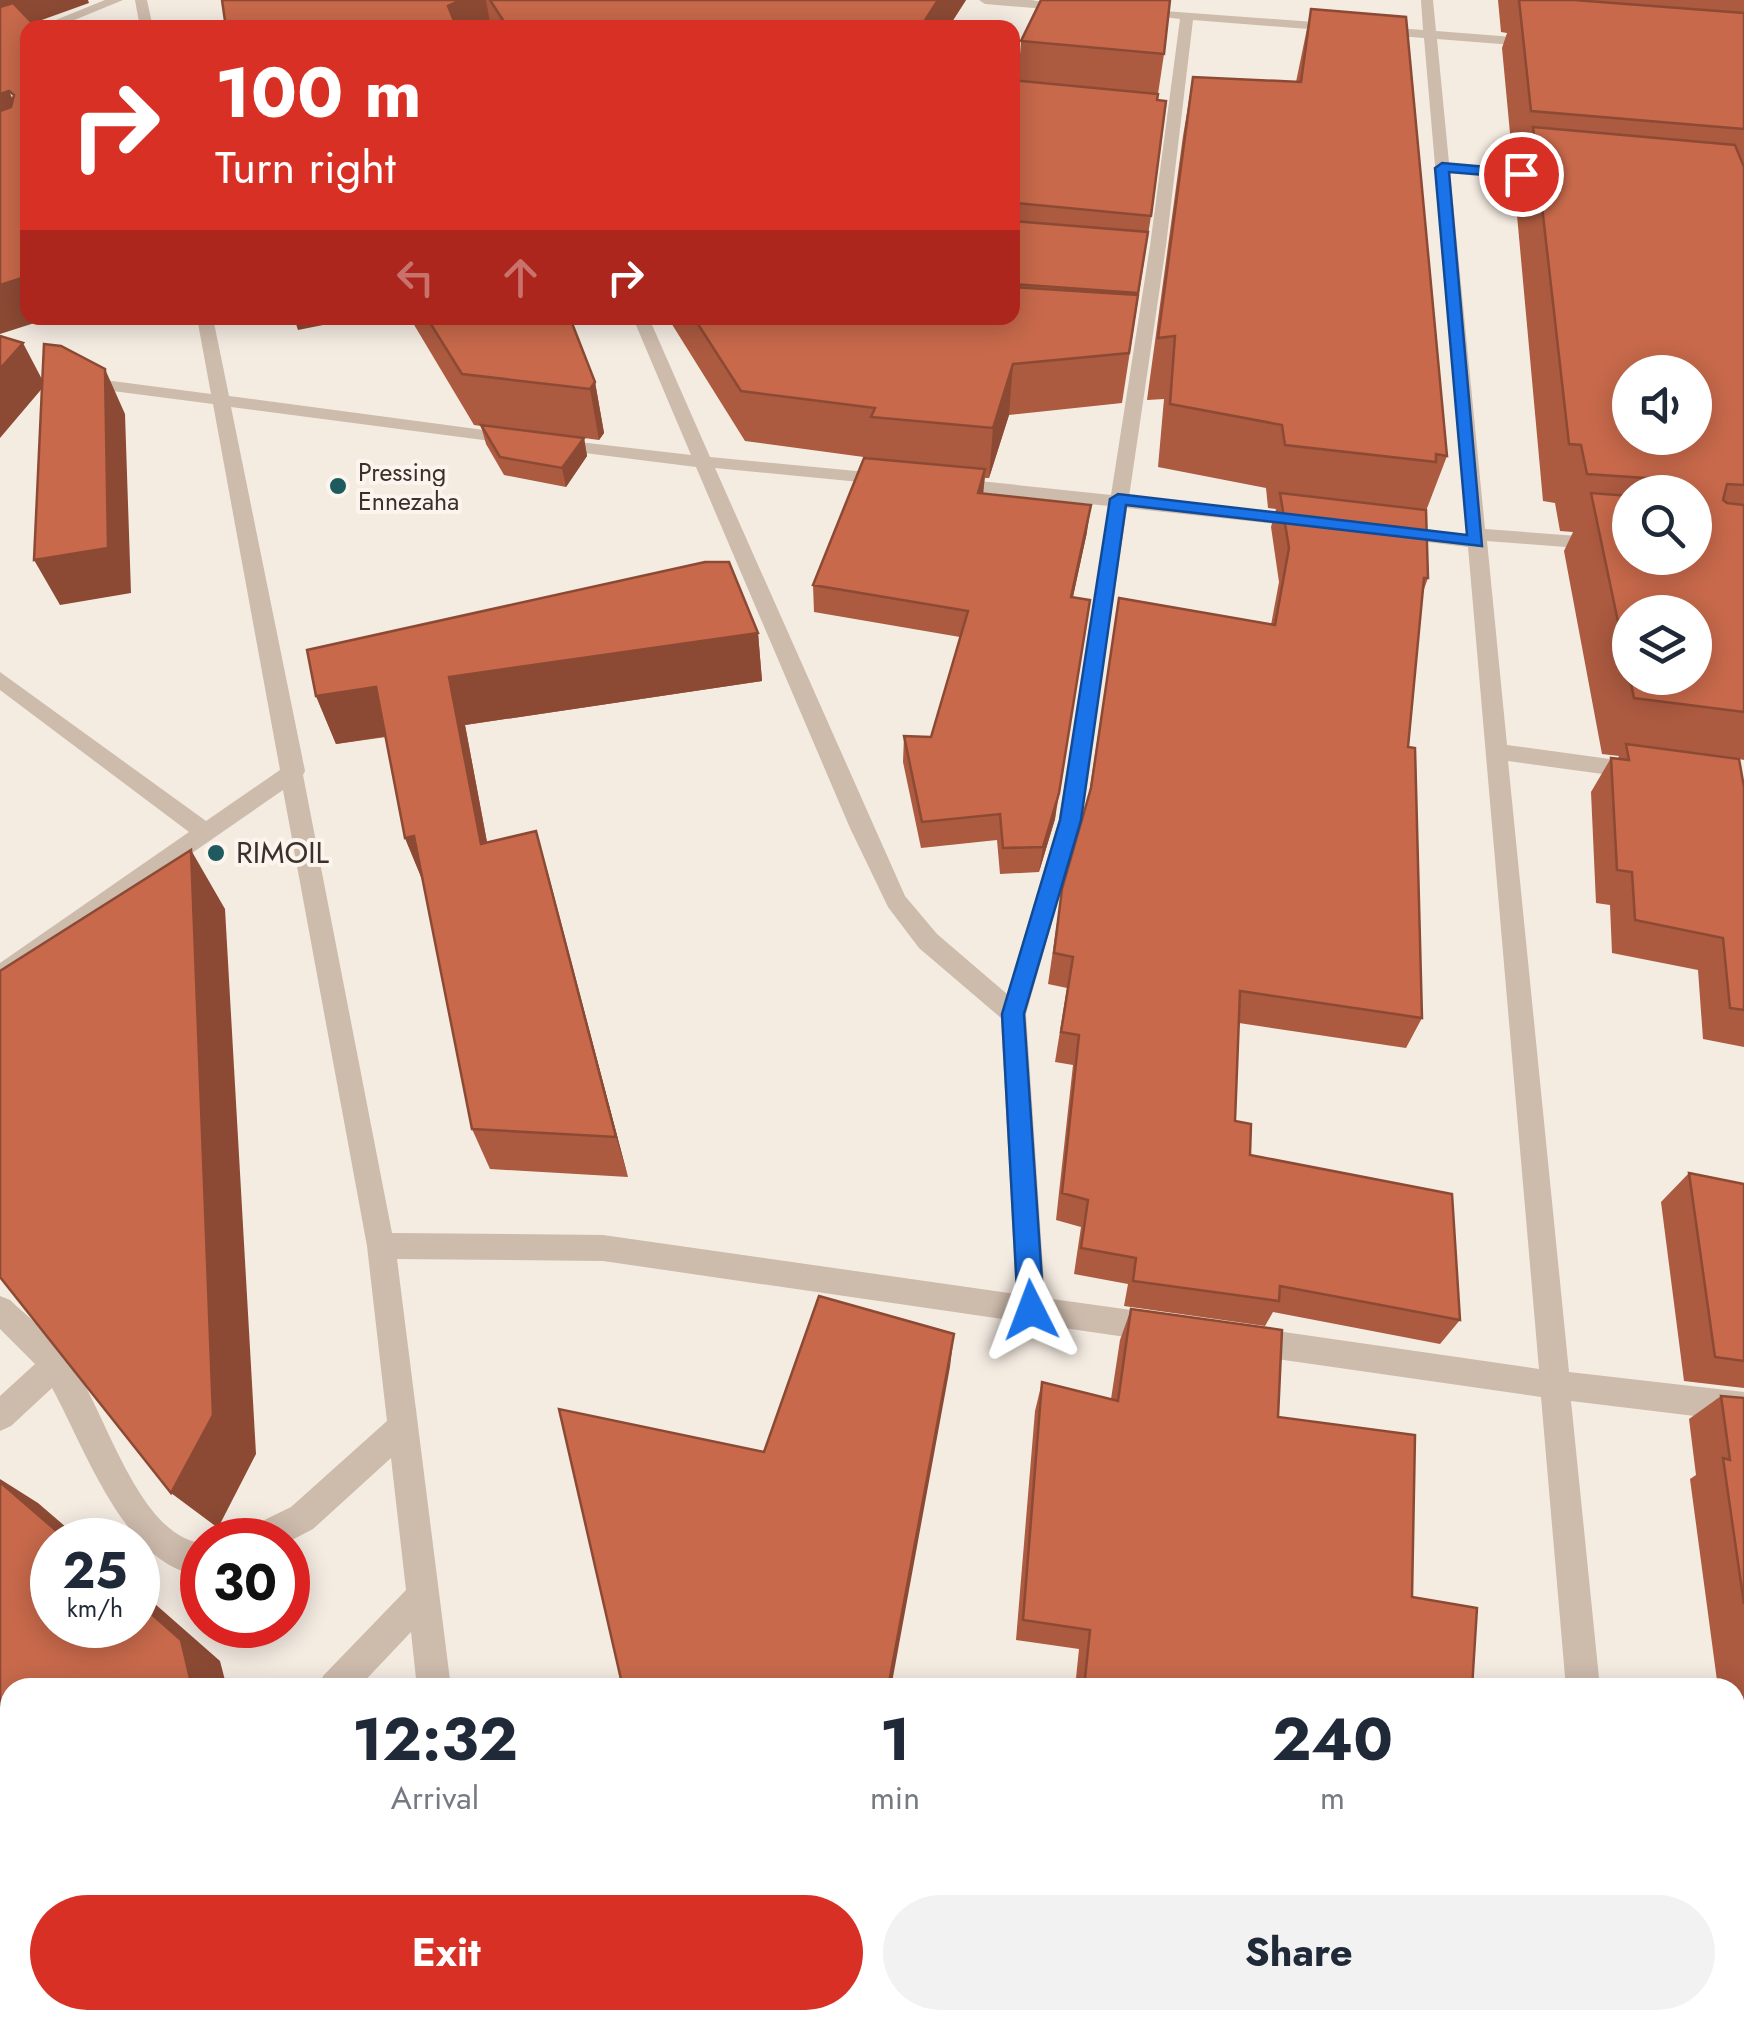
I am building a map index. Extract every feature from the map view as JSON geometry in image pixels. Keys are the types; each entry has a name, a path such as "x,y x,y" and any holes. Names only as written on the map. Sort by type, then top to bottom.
{"street":[{"path":"63,20 117,0"},
{"path":"985,0 1077,7"},
{"path":"1427,0 1582,1678"},
{"path":"1150,13 1548,44"},
{"path":"1031,1310 1013,1014 1070,820 1118,499 1134,337 1165,121 1187,16"},
{"path":"1442,168 1560,178"},
{"path":"206,325 381,1246 433,1678"},
{"path":"645,325 860,828 896,902 928,942 1013,1014"},
{"path":"71,380 704,462 1118,499 1326,524"},
{"path":"1382,530 1612,545"},
{"path":"0,679 206,833"},
{"path":"1496,751 1668,774"},
{"path":"0,976 294,771"},
{"path":"381,1246 603,1248 1186,1332"},
{"path":"0,1309 56,1365 145,1529 180,1556"},
{"path":"1224,1338 1554,1386 1744,1407"},
{"path":"0,1416 56,1365"},
{"path":"302,1518 405,1426"},
{"path":"345,1678 423,1596"}],"building":[{"path":"222,0 461,0 448,6 454,20 225,20"},
{"path":"490,0 938,0 925,20 503,20"},
{"path":"1041,0 1170,0 1164,54 1021,41"},
{"path":"1519,0 1574,0 1744,13 1744,129 1531,111"},
{"path":"13,3 29,20 20,20 20,279 0,285 0,111 11,107 14,95 9,91 0,94 0,7"},
{"path":"1311,9 1406,17 1447,456 1436,454 1436,462 1285,445 1282,425 1170,404 1175,336 1158,338 1193,77 1301,82"},
{"path":"1020,81 1158,94 1157,100 1166,101 1151,216 1020,203"},
{"path":"1533,127 1735,145 1744,167 1744,485 1727,484 1723,500 1744,505 1744,712 1634,698 1633,695 1712,695 1712,595 1612,595 1591,493 1612,495 1612,575 1712,575 1712,475 1587,474 1581,445 1569,444"},
{"path":"1020,221 1148,232 1138,293 1020,285"},
{"path":"1020,288 1138,295 1129,353 1013,364 993,428 871,417 875,408 741,391 699,325 1020,325"},
{"path":"431,325 573,325 595,382 590,389 462,374"},
{"path":"0,336 23,343 0,369"},
{"path":"44,344 61,346 105,369 108,548 34,560"},
{"path":"481,425 584,438 562,468 500,457"},
{"path":"864,458 985,469 978,493 1091,505 1071,597 1090,600 1059,793 1043,847 1003,848 1000,814 922,822 904,736 931,737 968,611 813,585"},
{"path":"1280,493 1426,510 1428,578 1424,578 1408,747 1415,748 1422,1018 1240,991 1235,1121 1251,1124 1250,1155 1452,1194 1460,1320 1280,1286 1279,1301 1133,1281 1136,1258 1081,1248 1088,1200 1062,1193 1079,1035 1061,1032 1073,957 1054,953 1062,889 1091,788 1119,598 1275,625 1289,548"},
{"path":"705,562 729,562 758,633 449,677 481,844 536,831 616,1137 472,1129 414,836 405,838 376,687 316,696 307,650"},
{"path":"1626,744 1739,759 1744,787 1744,1010 1730,1008 1723,938 1635,920 1632,872 1617,870 1611,758 1629,760"},
{"path":"191,850 213,1415 171,1493 0,1277 0,971"},
{"path":"1689,1173 1744,1184 1744,1361 1715,1357"},
{"path":"819,1296 954,1334 890,1678 621,1678 559,1409 764,1452"},
{"path":"1131,1309 1282,1330 1278,1417 1415,1435 1412,1597 1477,1608 1473,1678 1085,1678 1090,1630 1023,1620 1042,1382 1118,1401"},
{"path":"1721,1396 1744,1398 1744,1604 1723,1458 1730,1460"},
{"path":"0,1482 42,1518 30,1518 30,1648 160,1648 160,1621 180,1639 190,1678 0,1678"}],"place":[{"name":"Pressing Ennezaha","path":"338,486"},
{"name":"RIMOIL","path":"216,853"}],"route":[{"path":"1031,1310 1013,1014 1070,820 1118,499 1476,542 1442,168 1521,174"}]}
